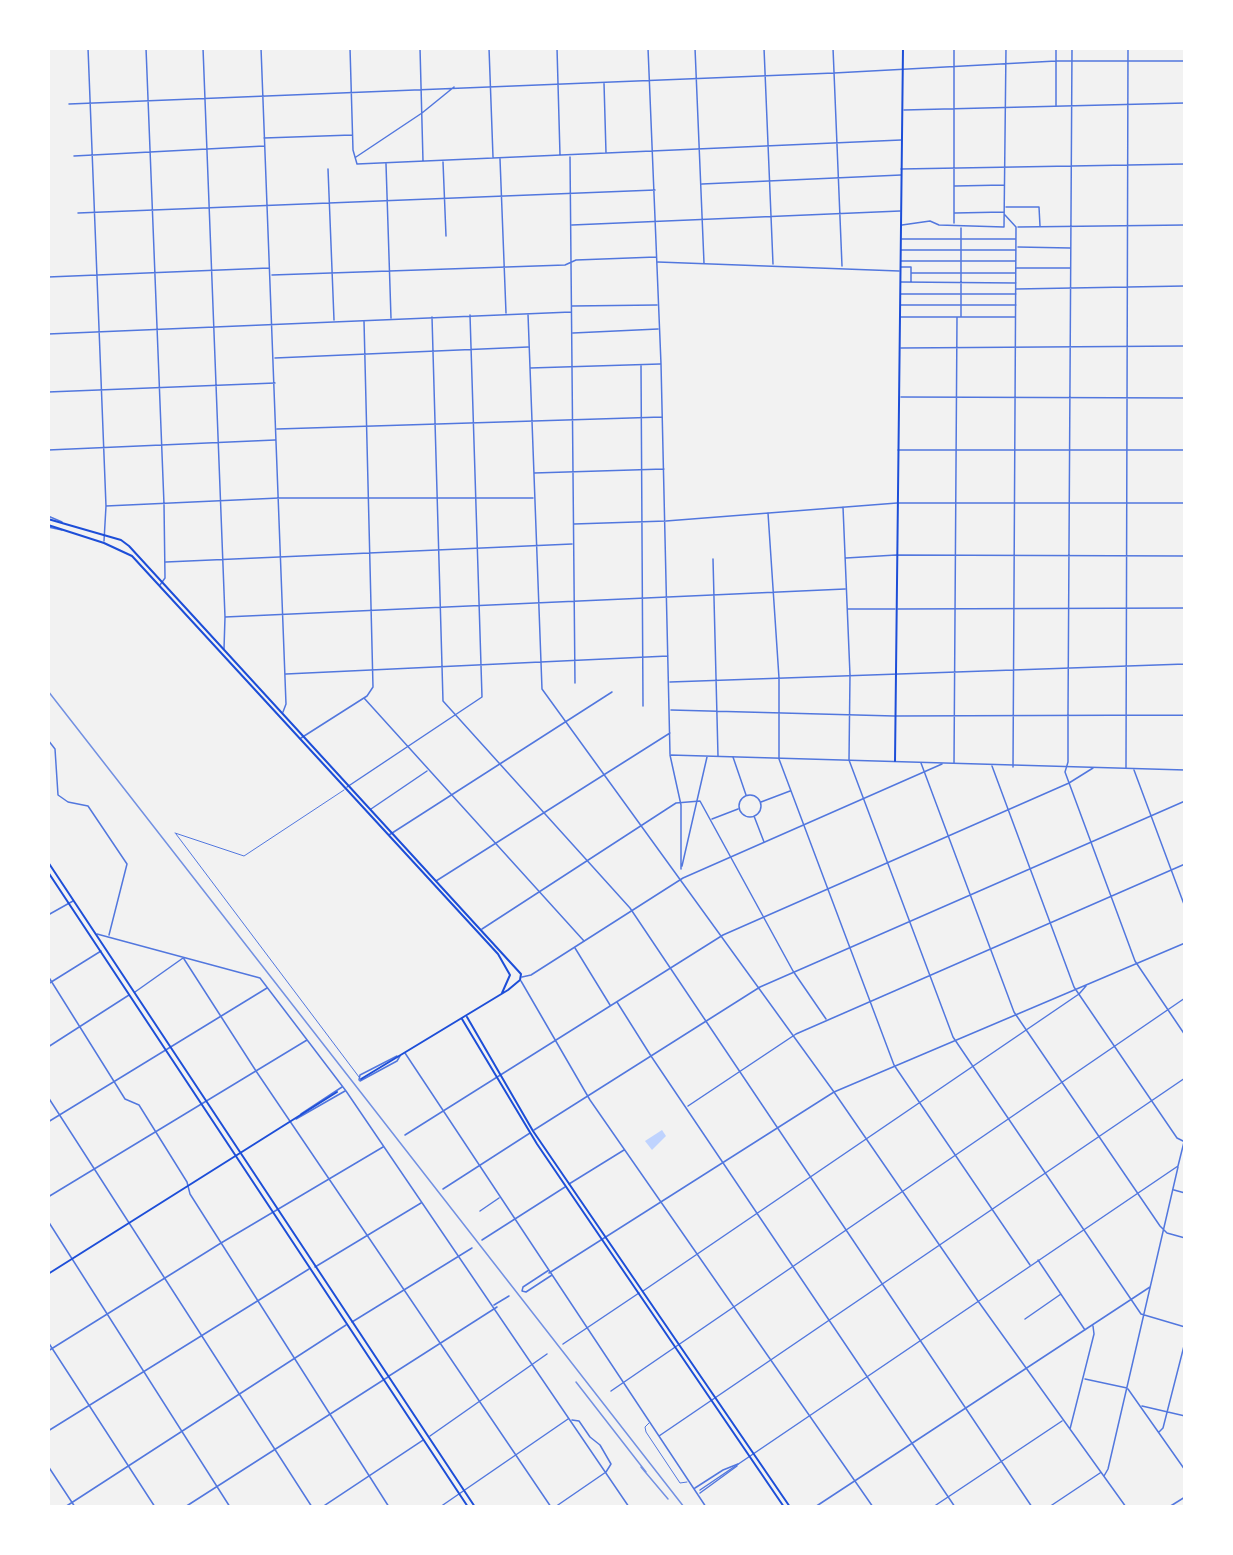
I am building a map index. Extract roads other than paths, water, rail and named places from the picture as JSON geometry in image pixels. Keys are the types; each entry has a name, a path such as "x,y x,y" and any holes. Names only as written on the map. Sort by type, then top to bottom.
{"main road":[{"path":"895,761 903,48"},
{"path":"48,517 125,542 517,971 520,979"},
{"path":"48,526 104,543 129,554 162,583"},
{"path":"348,787 390,834"},
{"path":"48,862 276,1210 475,1507"},
{"path":"48,872 468,1507"},
{"path":"479,931 502,959 513,981 520,979"},
{"path":"501,994 510,975 517,971"},
{"path":"360,1078 467,1017 520,979"},
{"path":"467,1017 497,1075"},
{"path":"462,1019 565,1187 640,1292 784,1507"},
{"path":"48,1274 337,1092"},
{"path":"531,1132 569,1185 603,1239"},
{"path":"640,1292 680,1345 790,1507"}],"street":[{"path":"88,48 106,506 104,543"},
{"path":"146,48 164,504 165,562 162,583"},
{"path":"203,48 225,617 223,651"},
{"path":"261,48 286,704 281,714"},
{"path":"350,48 352,135 356,163 386,164 902,140"},
{"path":"420,48 423,161"},
{"path":"489,48 493,158"},
{"path":"557,48 560,156"},
{"path":"648,48 666,521 670,755 680,802 681,869"},
{"path":"695,48 704,263"},
{"path":"764,48 772,265"},
{"path":"833,48 843,267"},
{"path":"954,48 954,224"},
{"path":"901,225 930,221 939,225 1004,227 1005,48"},
{"path":"1056,48 1056,106"},
{"path":"1072,48 1069,668 1066,768 1069,783 1110,897 1137,964 1185,1035"},
{"path":"1126,768 1128,48"},
{"path":"69,104 834,73 954,64 1072,60 1185,61"},
{"path":"604,81 606,154"},
{"path":"355,158 422,113 454,87"},
{"path":"902,110 1185,103"},
{"path":"264,138 352,135"},
{"path":"74,156 265,146"},
{"path":"570,156 575,683"},
{"path":"500,158 506,314"},
{"path":"443,161 446,236"},
{"path":"386,164 391,320"},
{"path":"901,169 1185,164"},
{"path":"328,169 334,321"},
{"path":"701,184 901,175"},
{"path":"954,186 1005,185"},
{"path":"78,213 655,190"},
{"path":"1005,207 1039,207 1040,227"},
{"path":"571,225 901,211"},
{"path":"954,213 1005,214 1016,227 1013,766"},
{"path":"1016,227 1185,225"},
{"path":"961,317 962,226"},
{"path":"901,239 1016,239"},
{"path":"901,250 1071,249"},
{"path":"271,275 572,263 576,260 657,257"},
{"path":"900,261 1016,261"},
{"path":"657,262 900,269 911,267 911,282"},
{"path":"1185,265 1185,588"},
{"path":"48,277 270,268"},
{"path":"1016,268 1070,268"},
{"path":"911,273 1016,273"},
{"path":"900,282 1016,283"},
{"path":"1016,289 1185,286"},
{"path":"900,294 1016,294"},
{"path":"572,306 658,304"},
{"path":"900,305 1016,305"},
{"path":"48,334 572,312"},
{"path":"528,314 542,689 834,1092 978,1301 1126,1507"},
{"path":"360,1078 204,875 175,833 244,856 481,699 482,665 470,315"},
{"path":"899,317 1016,316"},
{"path":"432,317 442,699 632,910 1032,1507"},
{"path":"954,764 957,317"},
{"path":"302,736 363,698 373,687 364,320"},
{"path":"572,333 659,329"},
{"path":"899,348 1185,346"},
{"path":"274,358 528,347"},
{"path":"641,364 644,706"},
{"path":"529,368 661,364"},
{"path":"48,392 274,383"},
{"path":"898,397 1185,398"},
{"path":"276,429 662,417"},
{"path":"48,450 276,440"},
{"path":"898,450 1185,450"},
{"path":"533,473 664,469"},
{"path":"106,506 279,498 534,498"},
{"path":"574,524 666,521 897,503 1185,503"},
{"path":"843,507 850,675 849,760 956,1041 1143,1316 1185,1327"},
{"path":"768,513 779,678 779,759 895,1067 1030,1265"},
{"path":"165,562 574,544"},
{"path":"845,558 896,555 1185,556"},
{"path":"713,559 718,756"},
{"path":"225,617 846,589"},
{"path":"848,609 1185,608"},
{"path":"670,755 1185,770 1185,643"},
{"path":"285,674 669,656"},
{"path":"669,682 1185,663"},
{"path":"390,834 612,692"},
{"path":"363,698 584,941"},
{"path":"670,710 894,716 1185,715"},
{"path":"435,882 670,733"},
{"path":"48,740 55,749 58,795 68,802 88,806 127,864 109,936"},
{"path":"679,880 708,756"},
{"path":"732,756 746,796"},
{"path":"921,762 1016,1016 1163,1230 1185,1238"},
{"path":"873,1507 624,1150 588,1096 520,979 531,975 679,880 943,763"},
{"path":"992,766 1076,990 1178,1138 1185,1140 1108,1469 1104,1476"},
{"path":"405,1135 719,936 1069,783 1093,768"},
{"path":"1134,769 1185,907"},
{"path":"370,809 428,771"},
{"path":"760,803 791,791"},
{"path":"746,796 755,796 760,803 759,810 753,816 746,816 739,809 740,800 746,796"},
{"path":"479,931 680,802 697,801 704,805 793,971 826,1020"},
{"path":"443,1189 758,988 1185,801"},
{"path":"711,819 739,809"},
{"path":"753,816 764,842"},
{"path":"687,1107 793,1036 1185,864"},
{"path":"48,915 74,901"},
{"path":"96,934 258,976 346,1091 629,1507"},
{"path":"551,1272 526,1292 522,1291 523,1287 551,1272 834,1092 1185,943"},
{"path":"575,947 610,1005"},
{"path":"48,984 101,951"},
{"path":"134,992 183,958"},
{"path":"183,958 220,1018 481,1400 551,1507"},
{"path":"48,975 125,1099 139,1105 189,1187 190,1194 389,1507"},
{"path":"563,1344 973,1067 1079,994 1086,986"},
{"path":"48,1122 268,988"},
{"path":"48,1047 129,995"},
{"path":"611,1391 1185,998"},
{"path":"617,1001 651,1056 955,1507"},
{"path":"48,1197 308,1040"},
{"path":"405,1053 706,1507"},
{"path":"651,1441 1185,1078"},
{"path":"296,1119 303,1111 342,1086"},
{"path":"296,1119 346,1091"},
{"path":"48,1097 312,1507"},
{"path":"48,1351 272,1212 384,1147"},
{"path":"482,1240 624,1150"},
{"path":"700,1490 1178,1166"},
{"path":"1173,1190 1185,1193"},
{"path":"480,1211 500,1197"},
{"path":"315,1267 422,1202"},
{"path":"48,1221 230,1507"},
{"path":"351,1322 472,1248"},
{"path":"1038,1260 1086,1330"},
{"path":"48,1431 309,1269"},
{"path":"815,1507 1150,1287"},
{"path":"1025,1319 1062,1294"},
{"path":"185,1507 441,1343 509,1296"},
{"path":"65,1507 347,1325"},
{"path":"1070,1429 1073,1426 1094,1334 1093,1325"},
{"path":"48,1342 155,1507"},
{"path":"1159,1432 1167,1412 1185,1342"},
{"path":"428,1437 548,1354"},
{"path":"1084,1378 1127,1388 1185,1470"},
{"path":"1141,1406 1185,1416"},
{"path":"440,1507 570,1419 579,1421 593,1440 599,1443 611,1464 606,1472 555,1507"},
{"path":"933,1507 1063,1420"},
{"path":"650,1422 645,1429 651,1441 680,1483 683,1484 689,1480"},
{"path":"322,1507 423,1440"},
{"path":"694,1489 723,1470 739,1463"},
{"path":"698,1494 731,1473 739,1463"},
{"path":"48,1466 75,1507"},
{"path":"1049,1507 1101,1473"},
{"path":"1169,1507 1185,1497"}],"water":[{"path":"662,1130 666,1136 652,1150 645,1141"}],"railway":[{"path":"48,691 684,1507"},
{"path":"576,1382 646,1472"},
{"path":"641,1467 668,1499"}]}
